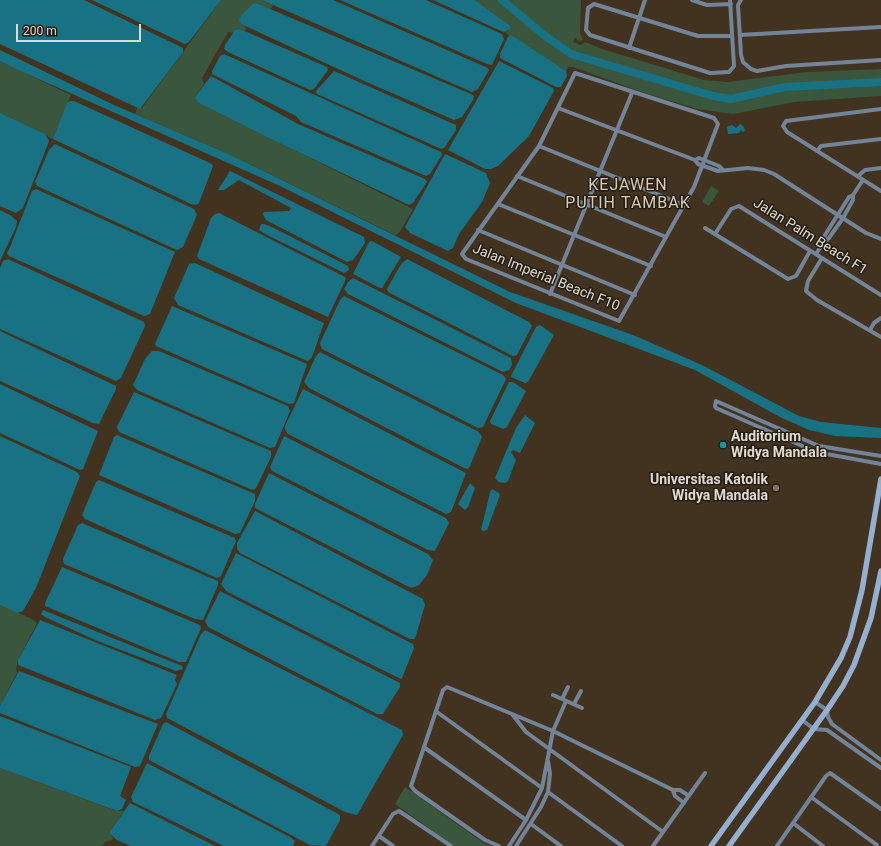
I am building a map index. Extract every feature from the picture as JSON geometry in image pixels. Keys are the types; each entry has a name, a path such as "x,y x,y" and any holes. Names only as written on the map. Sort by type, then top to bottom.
{"street":[{"path":"629,48 645,0"},
{"path":"692,0 706,5 730,2 734,66 729,72 710,73 629,48 587,33 588,8 594,4 703,37 732,36"},
{"path":"741,0 738,5 743,62 746,66 757,71 786,66 881,60"},
{"path":"740,35 881,27"},
{"name":"Jalan Imperial Beach F10","path":"632,93 577,73 573,76 538,146 463,252 464,257 615,320 620,321 635,295"},
{"path":"478,230 562,265 635,295 684,205 702,165 718,124 714,118 632,93 587,204 574,235 562,265 550,294"},
{"path":"558,108 695,160 702,165 718,171 748,168 764,170 774,174 838,215 881,239"},
{"path":"881,109 786,121 783,126 787,132 881,191"},
{"path":"817,151 821,146 881,139"},
{"path":"538,146 684,205"},
{"path":"695,160 699,158 723,170"},
{"path":"858,176 865,170 881,168"},
{"path":"517,176 666,237"},
{"path":"816,254 823,243 825,235 849,197 853,195 863,180"},
{"path":"823,243 830,238 843,218 853,200 853,195"},
{"path":"498,204 651,266"},
{"name":"Jalan Palm Beach F1","path":"715,234 731,209 739,206 881,295"},
{"path":"705,228 788,279 796,276 810,251"},
{"path":"822,258 808,281 806,291 818,300 881,337"},
{"path":"870,330 874,323 881,318"},
{"path":"881,456 819,446 716,401 714,406 816,452 881,464"},
{"path":"787,440 790,433"},
{"path":"711,846 815,702 841,658 856,615 862,590 881,479"},
{"path":"729,846 828,710 854,665 864,641 876,600 881,571"},
{"path":"499,846 485,840 413,789 412,782 425,748 443,690 448,686 553,731 673,790 680,790 689,796"},
{"path":"516,846 531,824 548,792 550,774 548,761 553,731 568,687"},
{"path":"574,704 581,691"},
{"path":"553,695 582,708"},
{"path":"815,702 828,710"},
{"path":"828,710 828,717 832,724 881,760"},
{"path":"437,712 542,788"},
{"path":"512,714 522,728 550,750 663,832"},
{"path":"802,720 814,729 828,730 881,768"},
{"path":"828,730 832,724"},
{"path":"425,748 526,820"},
{"path":"509,846 526,820 542,788 545,766 548,761"},
{"path":"653,846 705,773"},
{"path":"777,846 826,776 833,773 881,809"},
{"path":"673,790 676,796 684,803"},
{"path":"548,792 622,846"},
{"path":"811,797 877,845"},
{"path":"372,846 393,814 399,811 451,846"},
{"path":"793,823 824,846"},
{"path":"531,824 561,846"},
{"path":"379,836 393,846"}],"green space":[{"path":"221,0 262,0 273,5 271,10 256,3 241,24 246,27 245,31 240,29 234,33 228,32 202,78 204,84 195,97 197,102 413,209 399,233 395,235 233,156 135,114 137,108 142,108"},
{"path":"475,0 581,0 580,33 583,40 579,41 575,38 573,42 581,45 585,42 599,48 704,80 728,82 807,72 881,69 881,96 794,102 733,114 698,109 645,93 573,67 568,67 566,71 509,36 505,32 509,31 509,26"},
{"path":"0,61 71,95 53,139 0,113"},
{"path":"711,186 719,191 709,206 702,202"},
{"path":"0,605 30,618 37,623 18,660 16,669 17,673 0,706"},
{"path":"0,768 116,811 124,811 109,833 113,838 112,840 105,842 102,846 0,846"},
{"path":"405,787 485,844 492,846 454,846 395,804"}],"water":[{"path":"0,0 84,0 183,48 183,52 140,109 0,44"},
{"path":"92,0 221,0 189,42 185,44"},
{"path":"262,0 333,0 488,68 489,70 478,89 472,92"},
{"path":"340,0 426,0 502,34 504,39 492,65 487,64"},
{"path":"433,0 475,0 510,26 510,29 505,32 501,31"},
{"path":"256,3 471,94 474,96 473,100 462,117 454,120 362,80 241,24 239,20 241,16 253,4"},
{"path":"240,29 327,67 328,70 314,89 310,90 228,52 224,49 225,45 235,30"},
{"path":"511,35 566,71 567,76 561,87 556,87 500,58 500,54 508,37"},
{"path":"0,50 114,105 233,156 510,292 633,335 702,365 799,416 821,422 881,428 881,438 835,436 809,430 780,417 695,370 516,303 280,186 16,69 0,61"},
{"path":"224,54 441,152 442,155 430,174 426,176 301,122 296,116 212,74 212,71 220,56"},
{"path":"499,61 553,88 554,91 529,136 498,166 491,169 485,169 448,150"},
{"path":"334,71 456,125 456,130 445,147 442,149 317,94 316,91"},
{"path":"211,76 298,124 425,179 427,182 413,203 409,205 269,138 197,102 195,97"},
{"path":"74,101 212,164 213,166 199,203 196,205 191,204 53,139 67,103"},
{"path":"0,113 45,134 49,141 23,208 16,213 0,206"},
{"path":"740,124 745,130 743,132 741,130 739,133 728,134 727,127 732,125 736,128"},
{"path":"55,144 194,209 197,215 183,247 177,250 37,186 35,182 49,150"},
{"path":"445,154 486,173 490,183 482,202 459,234 453,248 448,251 410,233 405,227"},
{"path":"230,171 364,237 365,243 353,260 347,262 266,220 263,214 264,212 289,211 291,208 239,180 224,190 218,190"},
{"path":"36,189 175,252 150,314 144,316 9,256 7,253 32,191"},
{"path":"0,210 10,215 17,221 16,227 0,261"},
{"path":"219,213 345,277 346,279 328,317 199,259 197,256 211,218 215,214"},
{"path":"261,224 274,228 348,266 349,270 344,273 267,235 259,230"},
{"path":"372,241 401,257 382,288 353,274 369,242"},
{"path":"8,259 144,322 145,326 121,378 116,381 0,329 0,268 3,261"},
{"path":"407,259 529,322 532,326 517,355 513,356 388,292 387,289 401,264"},
{"path":"195,263 324,323 312,357 308,361 305,360 178,305 174,298 189,264"},
{"path":"353,278 511,358 512,365 509,370 503,372 348,294 344,289 348,282"},
{"path":"344,296 503,375 506,379 483,427 478,428 322,349 320,343 340,300"},
{"path":"172,306 307,364 294,403 289,404 156,346 155,344"},
{"path":"540,325 554,335 528,382 525,383 511,376 536,327"},
{"path":"0,331 116,386 116,389 99,424 93,423 0,381"},
{"path":"152,351 159,351 288,406 290,411 275,447 270,448 137,390 133,385 145,359"},
{"path":"320,352 479,432 482,437 468,469 309,388 304,382 316,356"},
{"path":"509,382 513,382 526,391 507,427 503,429 491,424 490,421"},
{"path":"0,384 98,431 83,469 80,470 0,433"},
{"path":"303,389 466,473 451,512 446,514 288,434 285,430 285,426"},
{"path":"134,392 271,451 271,457 256,488 254,490 250,489 119,432 117,427"},
{"path":"525,415 535,423 520,453 513,450 511,452 516,460 508,481 505,483 499,482 495,478 516,428"},
{"path":"117,435 255,494 255,501 240,533 235,534 99,475 114,437"},
{"path":"0,436 77,472 80,476 36,588 23,611 17,613 0,605"},
{"path":"284,436 446,518 449,523 435,551 428,550 272,471 270,467"},
{"path":"269,473 428,554 433,560 427,575 419,585 412,588 255,508 255,504"},
{"path":"99,480 235,538 236,541 221,576 217,578 85,519 82,515 96,482"},
{"path":"470,483 475,488 468,507 465,510 458,504"},
{"path":"492,489 500,495 487,530 483,531 481,529"},
{"path":"255,511 423,599 425,605 415,639 410,639 240,553 237,549 237,543"},
{"path":"82,523 218,581 218,585 203,620 195,619 64,564 63,559 78,525"},
{"path":"236,553 413,644 414,648 402,678 401,679 362,660 226,591 221,584"},
{"path":"62,567 200,625 201,628 186,662 179,662 45,606"},
{"path":"220,591 400,683 400,687 383,714 377,714 208,627 205,621"},
{"path":"43,610 182,666 183,669 176,671 95,640 45,617 41,614"},
{"path":"40,620 177,675 175,680 177,684 161,718 155,720 18,665 18,660"},
{"path":"205,630 402,730 403,735 357,815 345,812 167,718 166,714 201,634"},
{"path":"19,671 158,724 140,766 135,767 0,713 0,706"},
{"path":"0,716 131,767 120,796 126,800 122,809 117,811 0,768"},
{"path":"166,722 340,815 340,820 326,846 310,845 149,760 149,756 163,724"},
{"path":"147,763 290,837 295,841 293,846 224,846 133,802 131,797"},
{"path":"130,803 215,846 131,846 117,840 109,833"}],"waterway":[{"path":"502,0 544,35 571,54 713,96 731,99 785,87 881,82"}],"place":[{"name":"Auditorium Widya Mandala","path":"723,445"},
{"name":"Universitas Katolik Widya Mandala","path":"776,488"}],"district":[{"name":"KEJAWEN PUTIH TAMBAK","path":"628,195"}]}
